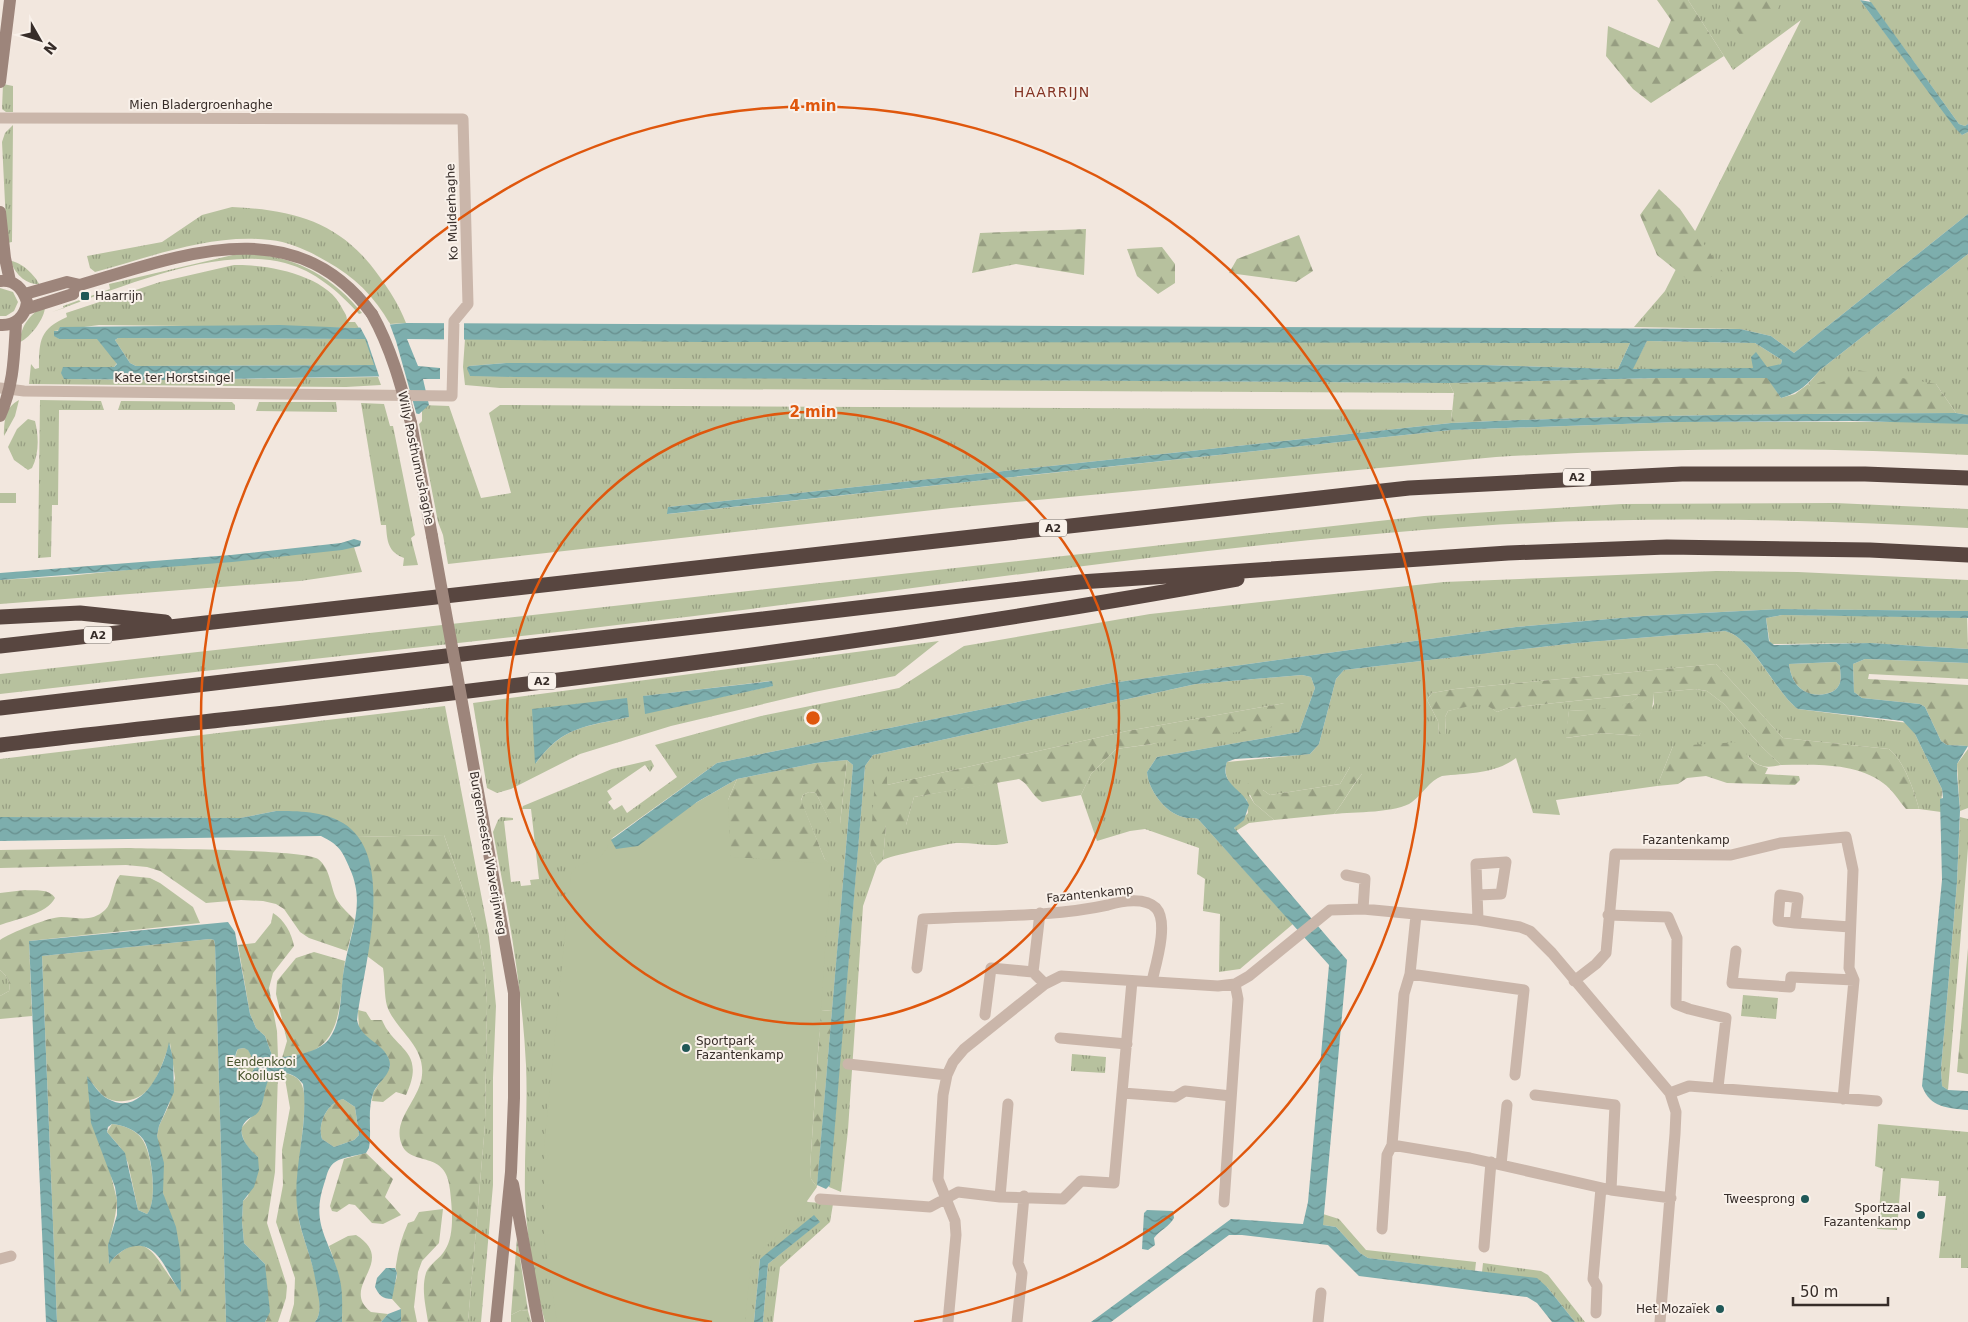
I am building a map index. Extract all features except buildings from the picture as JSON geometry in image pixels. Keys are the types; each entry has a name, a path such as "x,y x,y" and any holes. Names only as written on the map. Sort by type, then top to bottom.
{"highway":[{"name":"A2","path":"0,646 1409,488 1682,474 1865,474 1968,478"},
{"name":"A2","path":"0,708 1080,582 1508,553 1667,547 1870,550 1968,555"},
{"name":"A2","path":"0,745 295,712 760,653 1082,607 1315,565"},
{"name":"A2","path":"0,618 80,613 196,625"}],"street":[{"path":"0,82 10,0"},
{"name":"Mien Bladergroenhaghe","path":"0,118 463,119"},
{"name":"Ko Mulderhaghe","path":"453,363 454,321 468,304 463,119"},
{"path":"0,212 5,258 5,281 20,288 25,294 26,309 16,322 14,372 5,389 0,416"},
{"name":"Willy Posthumushaghe","path":"25,294 67,282 80,285 225,248 250,247 291,254 341,279 359,296 372,314 383,333 396,367 411,423 432,536"},
{"name":"Willy Posthumushaghe","path":"26,309 73,294 80,285"},
{"path":"0,325 16,322"},
{"name":"Kate ter Horstsingel","path":"5,389 452,396 453,363"},
{"name":"Burgemeester Waverijnweg","path":"432,536 514,993 514,1098 511,1172 496,1322"},
{"name":"Fazantenkamp","path":"1574,981 1596,964 1606,953 1615,854 1731,855 1780,843 1846,837 1853,870 1849,968 1854,980 1843,1099"},
{"path":"1346,875 1365,879 1363,909"},
{"path":"1478,895 1478,920"},
{"name":"Fazantenkamp","path":"917,968 923,919 1040,913 1093,908 1121,902 1147,902 1156,908 1161,917 1161,946 1152,981"},
{"path":"948,1322 956,1235 955,1221 938,1180 943,1104 947,1075 953,1062 964,1049 1045,984 1062,976 1218,986 1235,984 1249,976 1330,910 1363,909 1478,920 1530,931 1670,1093 1676,1112 1671,1198 1660,1322"},
{"name":"Fazantenkamp","path":"1033,972 1040,913"},
{"path":"1382,1229 1387,1156 1392,1145 1404,994 1410,974 1416,915"},
{"path":"1608,915 1668,917 1677,938 1676,1004 1726,1018 1718,1087"},
{"path":"1795,923 1850,927"},
{"path":"1736,951 1732,983 1790,987 1791,977 1854,980"},
{"path":"985,1015 991,968 1033,972 1045,984"},
{"path":"1410,974 1524,990 1515,1075"},
{"path":"820,1199 930,1207 958,1192 1000,1197 1024,1196 1063,1199 1081,1181 1114,1183 1132,981"},
{"path":"1224,1202 1238,999 1235,984"},
{"path":"1060,1038 1127,1044"},
{"path":"848,1064 947,1075"},
{"path":"1670,1093 1689,1086 1718,1087 1877,1101"},
{"path":"1123,1093 1175,1097 1185,1091 1231,1096"},
{"path":"1535,1095 1615,1105 1606,1189 1593,1279 1598,1286 1596,1313"},
{"path":"1000,1197 1008,1104"},
{"path":"1484,1247 1507,1105"},
{"path":"1392,1145 1496,1164 1606,1189 1671,1198"},
{"name":"Burgemeester Waverijnweg","path":"511,1172 538,1322"},
{"path":"1017,1322 1022,1273 1018,1263 1024,1196"},
{"path":"1318,1322 1321,1293"}],"green space":[{"path":"1657,0 1688,0 1724,56 1651,103 1633,89 1606,56 1608,26 1659,48 1671,20"},
{"path":"1688,0 1860,0 1962,135 1968,132 1968,214 1794,353 1771,336 1740,329 1634,327 1665,291 1801,20 1733,70"},
{"path":"1716,0 1782,0 1773,19 1745,42"},
{"path":"1869,0 1968,0 1968,124 1965,126 1959,124"},
{"path":"3,84 13,86 13,112 6,112 2,109"},
{"path":"13,125 12,242 7,243 2,142 5,133"},
{"path":"1659,189 1680,209 1723,272 1693,284 1657,255 1640,215"},
{"path":"232,207 276,211 315,222 332,231 349,243 379,276 391,293 406,323 390,324 371,296 346,273 306,250 277,241 248,239 203,243 159,253 95,272 90,268 87,256 162,242 202,215"},
{"path":"1086,229 1084,275 1016,264 972,273 980,233"},
{"path":"1299,235 1313,271 1296,282 1229,273 1237,259"},
{"path":"1162,247 1175,264 1175,283 1158,294 1137,276 1127,249"},
{"path":"237,254 256,254 274,257 307,268 337,287 362,313 359,314 343,297 306,271 285,263 258,259 229,260 167,272 64,308 63,306 110,289 109,284"},
{"path":"1968,254 1968,415 1956,413 1936,384 1810,386 1808,384 1820,370"},
{"path":"11,261 27,270 39,284 30,283 21,277"},
{"path":"234,265 248,265 280,270 311,280 335,297 346,314 347,322 355,322 359,328 99,325 54,331 54,335 59,339 97,338 117,363 114,367 64,379 173,380 378,377 381,385 346,387 29,384 31,364 35,369 39,368 43,336 51,326 67,317 66,313 160,282"},
{"path":"0,288 13,292 18,302 14,311 6,316 0,316"},
{"path":"45,305 45,310 37,326 29,336 20,342 22,330 28,320"},
{"path":"118,338 366,339 375,365 136,366 130,363 115,340"},
{"path":"465,339 1630,343 1618,369 1483,365 506,363 469,366 470,376 1449,383 1454,393 500,388 465,385 463,367"},
{"path":"1647,341 1755,343 1782,360 1781,364 1773,367 1754,369 1632,369"},
{"path":"1857,370 1936,384 1956,413 1766,414 1451,423 1454,393 1449,383 1659,378 1768,378 1781,398 1795,394 1808,384 1810,386"},
{"path":"19,400 15,416 4,436 5,420 8,411"},
{"path":"40,400 101,401 104,410 59,410 58,505 52,505 51,557 38,558"},
{"path":"121,401 232,402 235,405 235,410 118,410"},
{"path":"259,402 336,402 337,412 256,411"},
{"path":"361,403 384,404 390,426 393,426 415,535 411,538 418,565 403,566 404,558 395,553 389,545 386,525 381,525"},
{"path":"422,405 449,406 481,498 511,493 489,413 500,405 1452,410 1451,423 668,507 668,514 1451,430 1678,422 1951,422 1968,424 1968,455 1850,450 1732,449 1496,457 951,508 448,564 419,424 422,421"},
{"path":"28,419 35,421 38,439 34,463 32,468 28,470 14,460 8,447 17,429"},
{"path":"0,493 16,493 16,503 0,503"},
{"path":"1835,503 1968,509 1968,528 1763,520 1626,520 1490,525 1338,537 1002,576 751,609 0,694 0,674 1424,516 1622,504"},
{"path":"354,547 362,572 300,581 0,604 0,580 67,576"},
{"path":"1716,571 1798,572 1968,580 1968,611 1781,609 1644,616 1516,627 1111,683 717,763 611,839 728,800 825,860 801,801 803,795 809,792 816,793 831,823 840,824 847,760 853,765 832,1011 822,1010 800,1197 808,1202 833,1204 830,1222 780,1267 773,1322 763,1322 768,1264 819,1222 760,1259 754,1322 545,1322 527,1229 525,1198 526,1065 518,977 493,832 501,817 513,818 513,820 504,821 511,882 520,881 521,886 531,885 530,880 539,879 531,809 522,809 523,806 612,769 651,760 654,766 650,772 645,765 607,791 612,799 608,802 614,810 622,805 627,813 677,777 655,745 761,716 899,688 964,646 1150,614 1444,582"},
{"path":"1782,615 1967,617 1968,649 1870,643 1770,644 1766,618"},
{"path":"1725,631 1735,635 1744,643 1789,701 1798,709 1908,723 1942,789 1941,812 1919,809 1904,768 1889,749 1783,738 1716,664 1455,689 1432,693 1427,700 1438,721 1439,735 1446,734 1445,717 1448,711 1483,702 1497,712 1508,708 1641,694 1635,700 1618,707 1569,711 1566,738 1602,733 1639,736 1654,704 1653,693 1695,689 1707,691 1724,704 1762,747 1781,765 1763,766 1755,763 1748,756 1673,746 1657,786 1556,800 1560,815 1533,813 1516,758 1490,770 1437,778 1416,799 1405,806 1386,810 1334,814 1362,774 1350,767 1340,784 1270,795 1263,790 1249,795 1254,803 1274,820 1249,823 1236,831 1234,828 1248,813 1247,800 1230,784 1226,774 1227,762 1310,754 1319,744 1336,679 1344,670 1576,643"},
{"path":"939,641 895,676 814,692 671,726 580,754 511,789 497,793 487,788 473,703","holes":["771,681 772,686 645,713 644,696","533,709 629,717 588,726 566,734 556,741 536,763"]},
{"path":"1865,659 1968,663 1968,679 1869,674 1868,679 1968,685 1968,746 1947,745 1941,741 1925,707 1920,704 1862,698 1854,692 1853,664"},
{"path":"1836,662 1840,666 1841,678 1839,685 1833,691 1818,695 1808,693 1798,686 1789,664"},
{"path":"1716,664 1783,738 1889,749 1904,768 1919,809 1906,809 1886,786 1872,776 1860,771 1834,766 1781,765 1762,747 1724,704 1707,691 1695,689 1653,693 1653,705 1650,715 1639,736 1602,733 1565,738 1569,711 1608,708 1628,704 1640,694 1508,708 1497,712 1483,703 1448,711 1445,717 1446,735 1443,739 1439,735 1438,721 1427,700 1432,693 1455,689"},
{"path":"1302,675 1311,677 1315,688 1299,732 1157,757 1147,772 1154,793 1164,805 1176,815 1198,819 1293,924 1240,969 1219,972 1220,914 1203,911 1205,879 1197,874 1199,848 1145,829 1130,831 1097,841 1081,795 1091,774 1116,749 1153,744 1285,703 1127,731 887,785 870,852 877,866 863,906 848,1130 841,1192 829,1187 865,766 873,755 1196,684"},
{"path":"1285,703 1289,704 1297,717 1281,726 1116,749 1091,774 1081,795 1042,802 1019,779 914,797 906,825 886,825 883,860 877,866 870,852 875,778 887,775 887,785 1127,731"},
{"path":"445,706 489,936 496,1006 493,1078 493,1185 481,1322 468,1322 485,1125 487,1004 485,972 478,933 444,835 356,837 350,829 331,818 276,811 240,818 0,817 0,759"},
{"path":"1740,742 1750,759 1768,768 1765,774 1799,776 1800,780 1795,785 1727,783 1706,776 1687,778 1678,784 1657,786 1673,746"},
{"path":"1968,749 1968,808 1960,811 1957,764"},
{"path":"847,760 840,824 831,824 816,793 809,792 803,795 801,800 825,860 831,864 731,857 728,800 737,779 816,763"},
{"path":"1354,763 1361,767 1362,774 1334,814 1274,820 1254,803 1246,786 1250,781 1260,783 1263,790 1270,795 1340,784"},
{"name":"Sportpark Fazantenkamp","path":"737,779 728,800 731,857 831,864 810,1167 811,1179 817,1187 788,1228 751,1258 745,1322 557,1322 544,1238 544,1148 571,874 576,867 601,856 611,840 616,849"},
{"path":"997,782 1008,843 995,845 956,843 906,853 883,860 886,825 906,825 914,797"},
{"path":"1960,817 1968,819 1968,848 1948,1090 1942,1086 1941,1069 1957,882"},
{"path":"444,835 478,933 485,972 487,1004 485,1125 468,1322 428,1322 424,1298 426,1273 448,1244 452,1229 450,1190 447,1177 442,1169 428,1160 413,1156 402,1145 400,1127 420,1084 422,1064 415,1047 391,1015 387,1006 383,968 367,956 373,910 372,880 364,851 356,837"},
{"path":"127,848 259,851 286,853 318,859 328,873 337,900 355,920 347,951 309,938 300,932 284,909 276,904 263,901 241,900 206,903 160,871 147,867 126,865 0,868 0,850"},
{"path":"120,875 150,878 160,883 193,907 200,923 29,941 32,1016 0,1019 0,996 9,991 9,985 8,979 0,970 0,940 55,918 95,917 108,907 115,884"},
{"path":"25,890 46,891 55,898 51,904 38,912 0,925 0,893"},
{"path":"273,913 287,927 294,946 273,973 269,988 277,1031 278,1058 273,1058 265,1036 256,1028 250,1014 238,945 255,943 271,923"},
{"path":"214,940 226,1322 57,1322 42,956","holes":["170,1043 175,1078 169,1105 159,1126 157,1136 163,1193 181,1291 151,1251 143,1246 134,1245 123,1251 109,1263 109,1246 117,1200 87,1077 105,1097 115,1101 135,1099 150,1088 160,1070"]},
{"path":"1968,948 1968,1074 1957,1072"},
{"path":"314,952 345,961 339,1012 328,1038 317,1048 303,1055 282,1058 287,1041 276,994 277,981 296,958"},
{"path":"0,970 8,979 9,991 0,996"},
{"path":"1743,995 1778,998 1776,1019 1741,1016"},
{"path":"358,1010 366,1012 371,1020 382,1020 387,1030 411,1059 413,1069 406,1095 396,1092 383,1102 372,1101 373,1093 390,1067 388,1057 359,1029"},
{"path":"821,1010 832,1011 817,1187 811,1179 810,1167"},
{"path":"238,1049 248,1049 256,1065 250,1076 245,1077 238,1067 236,1060"},
{"path":"1072,1054 1106,1057 1105,1073 1071,1071"},
{"path":"273,1073 278,1073 275,1172 267,1223 287,1286 286,1298 278,1322 265,1322 267,1319 265,1264 244,1243 242,1222 243,1201 248,1196 258,1157 246,1144 241,1128 261,1107 267,1081"},
{"path":"284,1073 294,1076 300,1081 305,1099 297,1197 300,1225 315,1275 320,1302 319,1314 315,1322 289,1322 294,1304 295,1278 276,1222 283,1185 282,1150 290,1108"},
{"path":"343,1099 355,1107 359,1135 354,1140 334,1147 322,1139 322,1121 328,1109 337,1101"},
{"path":"112,1124 133,1131 146,1145 151,1165 153,1188 150,1208 147,1214 138,1210 128,1163 120,1147 107,1132"},
{"path":"1878,1124 1968,1132 1968,1268 1961,1268 1961,1258 1939,1258 1946,1196 1938,1196 1939,1181 1901,1178 1897,1230 1877,1229 1883,1169 1875,1166"},
{"path":"366,1153 393,1179 385,1197 401,1215 383,1224 372,1223 355,1205 349,1204 337,1212 332,1211 330,1206 344,1159"},
{"path":"1966,1190 1968,1190 1968,1254 1960,1254"},
{"path":"443,1209 439,1243 422,1261 418,1272 414,1307 417,1322 401,1322 401,1309 392,1299 397,1276 397,1259 404,1233 408,1223 414,1221 419,1212"},
{"path":"1323,1214 1339,1219 1366,1250 1476,1262 1475,1271 1368,1258 1360,1253 1336,1227 1323,1225"},
{"path":"356,1235 368,1245 372,1255 371,1264 361,1293 363,1302 371,1312 388,1314 381,1322 342,1322 339,1283 329,1246 348,1236"},
{"path":"517,1238 528,1311 521,1310 511,1315"},
{"path":"1483,1263 1541,1271 1548,1275 1585,1322 1575,1322 1547,1287 1482,1272"},
{"path":"521,1310 528,1311 531,1322 511,1322 511,1315"}],"water":[{"path":"1860,0 1871,2 1959,124 1965,126 1968,124 1968,132 1962,135 1955,128"},
{"path":"1968,214 1968,254 1820,370 1803,387 1781,398 1767,378 1659,378 1449,383 514,377 470,376 467,368 469,366 506,363 1483,365 1618,369 1630,343 698,342 407,339 418,366 440,368 440,379 423,379 429,405 419,414 413,413 403,376 173,380 64,379 61,373 63,367 114,367 117,364 97,339 59,339 54,336 54,331 58,331 60,327 280,325 355,328 406,323 1740,329 1771,336 1794,353","holes":["118,338 365,339 374,365 136,366 130,363 115,340","1647,341 1755,343 1782,360 1781,364 1767,367 1756,352 1751,357 1753,368 1633,369"]},
{"path":"1956,413 1968,415 1968,424 1852,421 1679,422 1451,430 667,514 668,507 1451,423 1766,414"},
{"path":"354,539 361,541 360,546 342,550 232,562 0,580 0,573 231,555 341,543"},
{"path":"1781,609 1968,611 1968,618 1782,615 1766,618 1769,641 1774,645 1870,643 1968,649 1968,663 1865,659 1853,664 1854,692 1862,698 1920,704 1925,707 1941,741 1947,745 1968,746 1957,764 1960,811 1957,882 1941,1069 1942,1086 1948,1090 1968,1091 1968,1110 1940,1106 1930,1099 1922,1086 1942,880 1940,799 1943,798 1942,789 1915,734 1903,721 1798,709 1789,701 1745,643 1735,635 1725,631 1576,643 1344,670 1336,679 1319,744 1310,754 1235,759 1227,762 1225,770 1229,781 1246,799 1249,805 1244,820 1234,828 1347,960 1323,1225 1336,1227 1360,1253 1368,1258 1537,1278 1547,1287 1575,1322 1552,1322 1537,1303 1527,1297 1359,1276 1328,1245 1229,1235 1111,1322 1091,1322 1231,1219 1303,1224 1308,1202 1329,965 1198,819 1176,815 1164,805 1154,793 1147,772 1157,757 1299,732 1315,688 1311,677 1302,675 1196,684 873,755 865,766 830,1185 826,1189 817,1185 853,765 847,760 816,763 737,779 697,802 638,846 616,849 611,840 717,763 1111,683 1516,627 1644,616","holes":["1836,662 1840,666 1840,681 1836,689 1818,695 1808,693 1798,686 1789,664"]},
{"path":"772,681 773,686 645,714 643,696"},
{"path":"627,698 629,717 588,726 566,735 546,751 535,764 532,709"},
{"path":"276,811 302,812 327,816 343,823 360,839 369,861 373,887 373,915 357,1020 362,1032 385,1052 390,1068 375,1089 371,1101 369,1148 366,1153 334,1163 328,1173 320,1199 319,1211 323,1233 341,1285 342,1322 315,1322 319,1312 318,1295 313,1269 300,1225 296,1192 303,1131 303,1084 290,1074 282,1072 273,1073 266,1086 260,1109 257,1114 246,1121 242,1131 242,1136 247,1145 258,1157 259,1170 254,1187 243,1201 244,1243 265,1264 270,1312 265,1322 226,1322 215,945 214,940 210,939 42,956 57,1322 46,1322 29,941 228,922 235,932 250,1014 256,1028 265,1036 273,1058 287,1057 318,1048 329,1039 334,1031 339,1014 344,969 357,907 357,895 355,882 342,853 336,845 321,836 0,841 0,817 240,818","holes":["244,1048 248,1050 256,1065 250,1076 245,1077 235,1060 238,1049","343,1099 355,1107 359,1135 354,1140 334,1147 322,1139 322,1121 328,1109 337,1101"]},
{"path":"169,1042 173,1059 174,1092 159,1126 157,1136 164,1163 163,1193 176,1227 180,1250 181,1292 162,1261 149,1248 142,1246 129,1247 118,1254 109,1264 108,1245 117,1215 117,1200 115,1187 91,1123 87,1076 99,1092 108,1099 120,1103 132,1102 150,1087 157,1076","holes":["112,1124 129,1128 137,1133 146,1145 151,1165 153,1188 150,1208 147,1214 138,1210 125,1153 107,1132 108,1127"]},
{"path":"1147,1210 1173,1211 1174,1218 1154,1238 1155,1245 1148,1250 1142,1249 1144,1213"},
{"path":"814,1215 820,1222 768,1264 763,1322 754,1322 760,1259"},
{"path":"386,1268 395,1268 397,1273 392,1299 381,1296 375,1287 377,1278"},
{"path":"401,1309 401,1322 381,1322 388,1314"}],"pier":[{"path":"444,321 464,322 464,342 444,342"},
{"path":"389,322 417,416 413,415 401,378 380,379 367,340 359,325"}],"place":[{"name":"Haarrijn","path":"85,296"},
{"name":"Sportpark Fazantenkamp","path":"686,1048"},
{"name":"Tweesprong","path":"1805,1199"},
{"name":"Sportzaal Fazantenkamp","path":"1921,1215"},
{"name":"Het Mozaïek","path":"1720,1309"}],"district":[{"name":"HAARRIJN","path":"1052,92"}],"park label":[{"name":"Eendenkooi Kooilust","path":"261,1069"}]}
